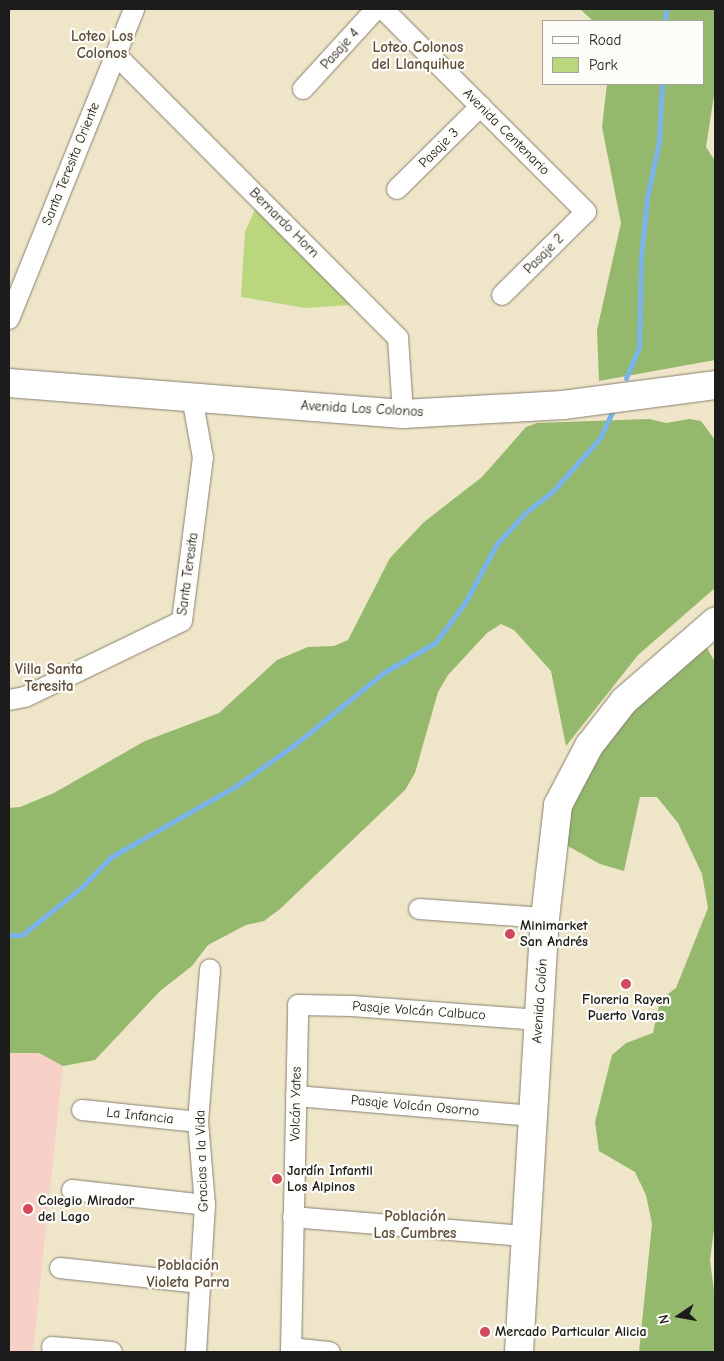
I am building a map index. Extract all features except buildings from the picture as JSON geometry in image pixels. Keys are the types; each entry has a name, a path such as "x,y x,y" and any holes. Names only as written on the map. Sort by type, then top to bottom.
{"main road":[{"name":"Avenida Los Colonos","path":"9,383 403,414 563,406 715,385"},
{"name":"Avenida Colón","path":"519,1352 545,918 558,805 577,765 624,701 715,622"}],"street":[{"name":"Santa Teresita Oriente","path":"9,319 134,9"},
{"name":"Pasaje 4","path":"303,89 376,9"},
{"name":"Avenida Centenario","path":"383,9 586,212"},
{"name":"Bernardo Horn","path":"116,55 398,338 403,414"},
{"name":"Pasaje 3","path":"397,189 480,106"},
{"name":"Pasaje 2","path":"502,296 586,212"},
{"name":"Santa Teresita","path":"9,700 24,697 182,621 203,458 192,397"},
{"path":"418,909 545,918"},
{"name":"Gracias a la Vida","path":"196,1352 205,1205 198,1122 210,969"},
{"name":"Pasaje Volcán Calbuco","path":"298,1005 352,1006 539,1020"},
{"name":"Volcán Yates","path":"291,1350 298,1005"},
{"name":"Pasaje Volcán Osorno","path":"296,1096 533,1116"},
{"name":"La Infancia","path":"82,1110 198,1122"},
{"path":"72,1190 205,1205"},
{"path":"293,1217 526,1236"},
{"path":"60,1268 200,1283"},
{"path":"52,1347 112,1352"},
{"path":"291,1350 330,1352"}],"shaded area":[{"name":"Colegio Mirador del Lago","path":"9,1053 39,1053 63,1066 33,1352 9,1352"}],"green space":[{"path":"580,9 715,9 715,89 706,147 715,161 715,360 599,381 597,330 621,223 602,127 607,85 704,85 704,20 592,20"},
{"path":"256,207 352,305 305,308 241,297 245,232"},
{"path":"649,419 666,423 689,419 701,421 715,440 715,588 638,655 566,746 551,671 514,630 501,624 487,633 448,675 438,692 415,773 405,790 280,909 264,921 246,925 208,945 192,966 160,991 95,1060 63,1066 39,1053 9,1053 9,808 20,807 54,793 145,741 219,713 277,660 308,647 334,646 348,640 390,558 424,522 482,477 526,427 537,423"},
{"path":"703,641 715,662 715,1222 710,1260 715,1299 715,1352 639,1352 652,1224 646,1195 635,1172 599,1151 595,1122 612,1055 626,1043 653,1033 660,1000 676,988 708,908 702,874 678,823 657,797 640,797 624,871 600,864 566,845 564,780 656,671"}],"waterway":[{"path":"665,20 666,9"},
{"path":"626,378 639,348 641,258 647,198 659,142 662,85"},
{"path":"9,935 22,935 82,887 111,857 236,786 293,746 383,673 435,643 466,601 496,545 525,513 553,491 600,438 613,410"}],"place":[{"name":"Minimarket San Andrés","path":"510,934"},
{"name":"Floreria Rayen Puerto Varas","path":"626,984"},
{"name":"Jardín Infantil Los Alpinos","path":"277,1179"},
{"name":"Colegio Mirador del Lago","path":"28,1209"},
{"name":"Mercado Particular Alicia","path":"485,1332"}],"district":[{"name":"Loteo Los Colonos","path":"102,44"},
{"name":"Loteo Colonos del Llanquihue","path":"418,56"},
{"name":"Villa Santa Teresita","path":"49,678"},
{"name":"Población Las Cumbres","path":"415,1224"},
{"name":"Población Violeta Parra","path":"188,1274"}]}
